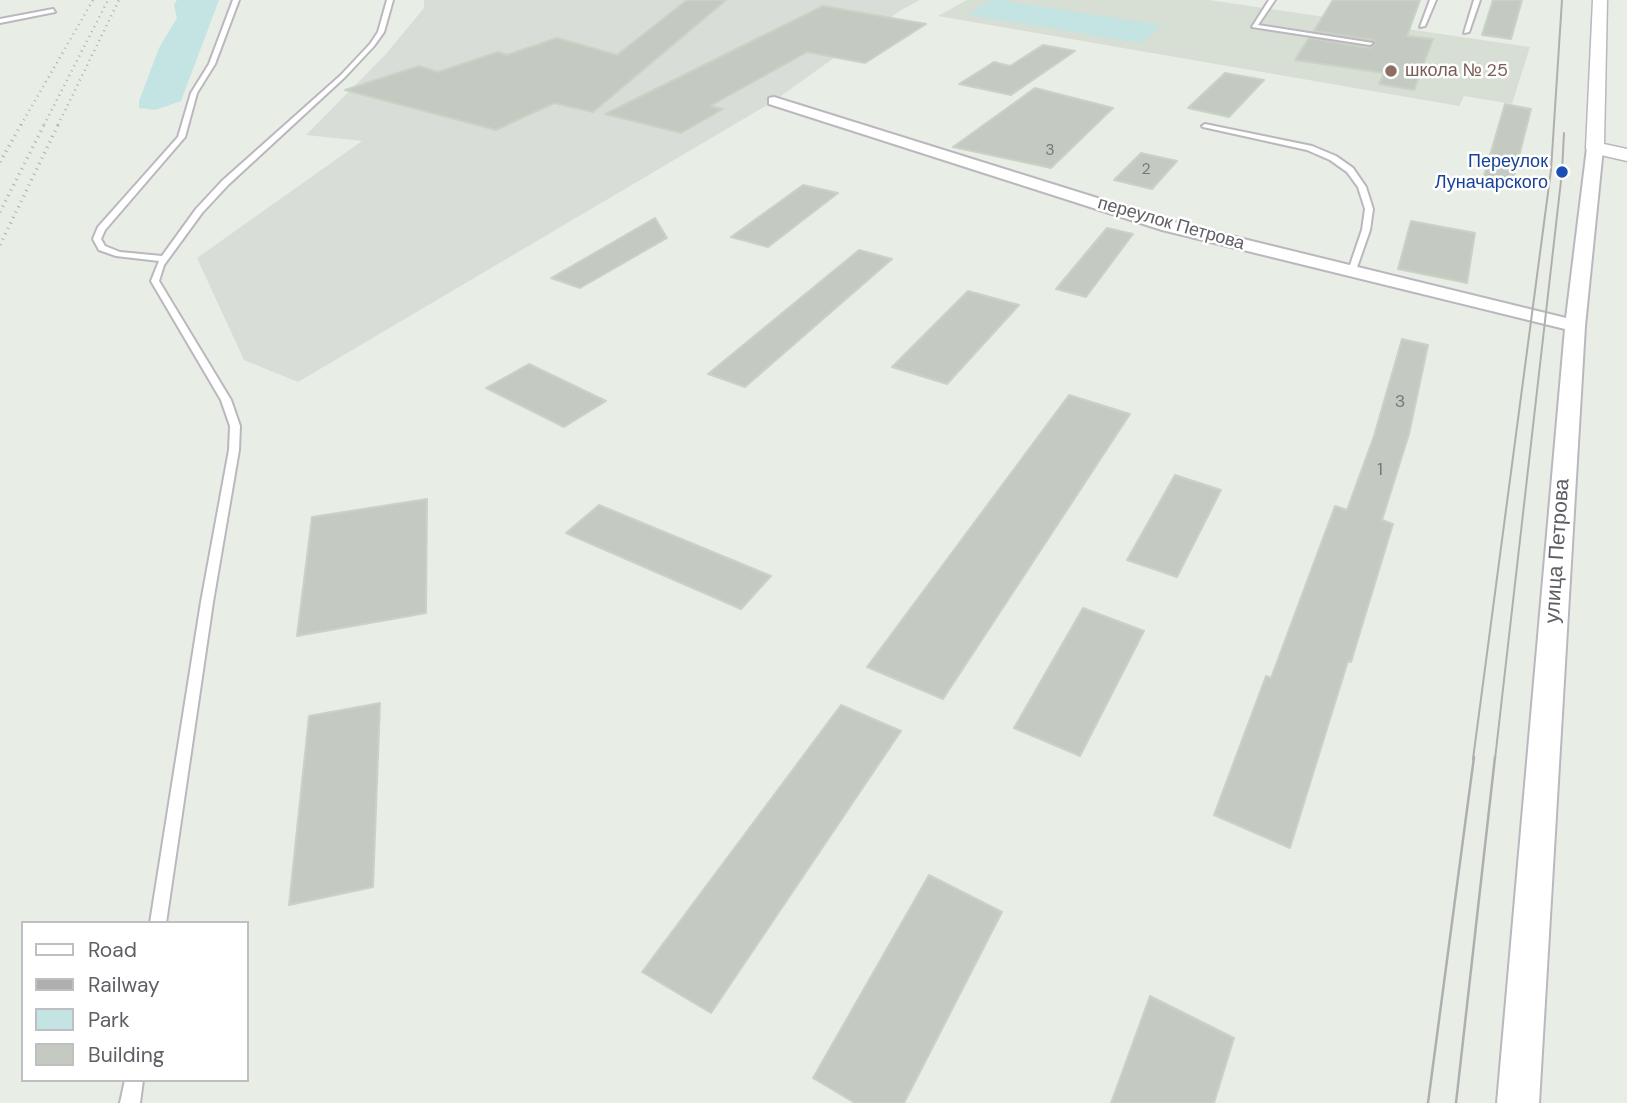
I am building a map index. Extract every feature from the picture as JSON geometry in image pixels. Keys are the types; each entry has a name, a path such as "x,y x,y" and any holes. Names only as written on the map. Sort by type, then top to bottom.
{"street":[{"name":"улица Петрова","path":"1518,1103 1575,326 1595,148 1600,0"},
{"name":"переулок Петрова","path":"774,101 1168,226 1575,326"},
{"path":"1595,148 1627,155"}],"lane":[{"path":"164,259 119,254 102,248 97,239 101,229 181,137 194,93 212,64 236,0"},
{"path":"158,921 207,602 234,450 235,426 220,390 155,281 164,259 199,211 225,183 343,76 372,45 381,32 390,0"},
{"path":"1272,0 1254,26 1370,43"},
{"path":"1422,26 1433,0"},
{"path":"1466,32 1477,0"},
{"path":"0,21 53,11"},
{"path":"1205,126 1309,148 1333,158 1350,170 1362,187 1369,209 1366,229 1352,271"},
{"path":"130,1103 134,1082"}],"shaded area":[{"path":"424,0 920,0 901,10 774,101 298,382 244,360 197,258 362,141 306,135 385,55 424,8"},
{"name":"школа № 25","path":"967,0 1209,0 1530,47 1512,104 1464,96 1459,106 938,16"}],"green space":[{"path":"177,0 219,0 181,101 155,110 139,108 139,101 159,48 177,18 174,5"},
{"path":"991,0 1161,25 1142,43 968,15"}],"building":[{"path":"687,0 726,0 593,112 554,103 496,130 345,90 419,66 438,72 498,52 507,55 557,38 617,55"},
{"path":"1333,0 1420,0 1407,36 1433,39 1414,90 1379,84 1384,73 1295,60 1309,38 1370,48 1376,43 1373,40 1314,31"},
{"path":"1493,0 1522,0 1511,39 1482,35"},
{"path":"823,6 926,24 865,63 807,52 710,106 723,109 681,133 605,114"},
{"path":"1043,45 1075,51 1011,95 959,84 994,62 1010,66"},
{"path":"1225,73 1264,80 1229,117 1188,108"},
{"path":"1035,88 1113,108 1051,168 953,147"},
{"path":"1505,104 1531,109 1512,184 1483,179"},
{"path":"1141,153 1177,161 1152,189 1114,180"},
{"path":"803,185 838,193 768,247 731,237"},
{"path":"655,218 667,238 580,288 551,278"},
{"path":"1411,221 1475,233 1467,283 1398,269"},
{"path":"1107,228 1133,234 1086,297 1056,289"},
{"path":"859,250 892,259 745,387 708,374"},
{"path":"968,291 1019,305 947,384 892,367"},
{"path":"1402,339 1428,345 1409,434 1382,520 1393,524 1290,848 1214,815 1266,676 1271,678 1335,506 1347,510 1374,436"},
{"path":"529,364 606,401 564,427 486,388"},
{"path":"1069,395 1130,414 943,699 867,667"},
{"path":"1175,475 1221,490 1177,577 1127,560"},
{"path":"427,499 426,613 297,636 312,517"},
{"path":"599,505 771,576 741,609 566,533"},
{"path":"1083,608 1144,631 1080,756 1014,728"},
{"path":"380,703 373,887 289,905 309,716"},
{"path":"841,705 901,731 711,1013 642,972"},
{"path":"929,875 1002,912 904,1103 855,1103 813,1078"},
{"path":"1150,996 1234,1038 1214,1103 1111,1103"}],"tram line":[{"path":"1473,759 1551,170 1562,0"},
{"path":"1495,759 1562,172 1564,133"},
{"path":"1428,1103 1474,757"},
{"path":"1456,1103 1495,757"}],"railway":[{"path":"21,125 93,0"},
{"path":"44,125 108,0"},
{"path":"58,125 119,0"},
{"path":"0,162 22,123"},
{"path":"0,212 45,123"},
{"path":"0,245 59,123"}],"place":[{"name":"школа № 25","path":"1391,71"},
{"name":"Переулок Луначарского","path":"1562,172"}]}
